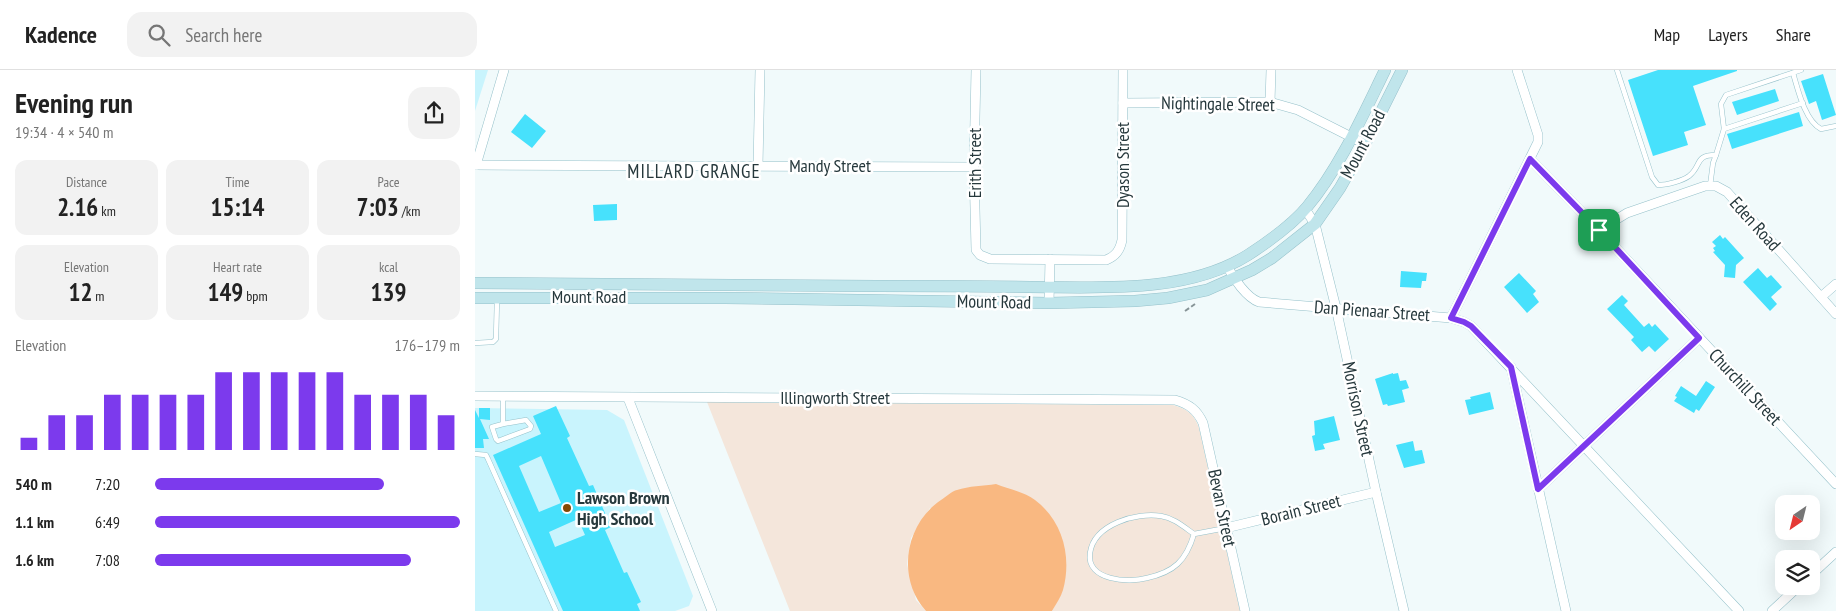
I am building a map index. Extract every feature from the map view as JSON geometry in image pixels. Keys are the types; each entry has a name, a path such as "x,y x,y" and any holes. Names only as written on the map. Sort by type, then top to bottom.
{"main road":[{"name":"Mount Road","path":"475,283 1049,287 1152,286 1181,281 1227,266 1247,255 1305,209 1328,179 1385,70"},
{"name":"Mount Road","path":"475,298 784,298 1049,303 1135,301 1168,298 1207,290 1233,279 1271,258 1315,224 1340,188 1365,144 1402,70"},
{"path":"555,284 555,298"},
{"path":"784,298 785,285"}],"street":[{"path":"476,165 504,70"},
{"path":"758,166 760,70"},
{"name":"Erith Street","path":"976,70 974,168 975,243 977,250 980,255 990,259 1050,259"},
{"name":"Dyason Street","path":"1050,259 1106,260 1113,257 1121,247 1123,70"},
{"path":"1271,70 1271,102"},
{"path":"1451,318 1535,150 1538,134 1517,70"},
{"name":"Nightingale Street","path":"1123,103 1271,102 1298,110 1365,144"},
{"name":"Churchill Street","path":"1530,159 1599,230 1836,484"},
{"name":"Mandy Street","path":"476,165 974,168"},
{"name":"Eden Road","path":"1599,230 1627,213 1705,186 1716,186 1727,192 1836,314"},
{"name":"Morrison Street","path":"1305,209 1315,224 1336,308 1375,492 1404,611"},
{"path":"1049,303 1050,259"},
{"name":"Dan Pienaar Street","path":"1227,266 1233,279 1253,300 1259,302 1451,318 1471,326 1739,611"},
{"path":"1821,297 1836,284"},
{"path":"1538,489 1699,338"},
{"path":"1511,367 1566,611"},
{"name":"Illingworth Street","path":"475,396 1167,399 1184,403 1193,408"},
{"path":"628,398 710,610"},
{"name":"Bevan Street","path":"1193,408 1203,423 1245,611"},
{"name":"Borain Street","path":"1226,528 1375,492"},
{"path":"1820,567 1836,552"},
{"path":"1773,611 1790,595"}],"lane":[{"path":"1617,70 1652,177 1658,185 1684,179 1693,172 1703,157 1716,155"},
{"path":"1710,186 1713,163 1724,128 1721,104 1726,95 1801,70"},
{"path":"1793,73 1811,121 1816,127 1821,129 1836,126"},
{"path":"1724,128 1803,103"},
{"path":"475,343 493,342 496,338 497,298"},
{"path":"503,396 503,424"},
{"path":"526,420 531,426 530,429 498,441 495,439 492,427 503,424 526,420"},
{"path":"475,454 486,455 556,611"},
{"path":"1194,534 1189,550 1179,564 1168,571 1143,579 1116,580 1107,577 1095,568 1090,557 1093,545 1106,529 1113,523 1132,516 1163,516 1177,522 1194,534 1226,528"}],"shaded area":[{"path":"475,70 488,70 475,111"},
{"path":"707,402 1173,405 1186,410 1192,415 1199,428 1240,611 1052,611 1062,592 930,508 911,538 907,564 916,600 926,611 790,611"},
{"name":"Lawson Brown High School","path":"475,408 607,410 624,420 693,596 689,606 675,611 475,611"},
{"path":"996,484 1031,497 1045,509 1059,529 1065,553 1066,578 1063,590 1052,611 926,611 917,598 908,568 909,552 919,523 929,510 953,492 966,488"}],"building":[{"path":"1658,70 1737,71 1693,86 1706,125 1684,132 1688,145 1653,156 1628,80"},
{"path":"1823,74 1836,115 1822,120 1816,101 1809,104 1801,81"},
{"path":"1775,89 1779,101 1737,115 1732,102"},
{"path":"1799,112 1803,126 1732,149 1727,134"},
{"path":"525,114 546,131 532,148 511,132"},
{"path":"617,204 617,220 594,221 593,205"},
{"path":"1720,235 1723,239 1725,237 1744,258 1736,265 1735,278 1724,277 1725,265 1713,252 1715,251 1713,248 1716,246 1712,242"},
{"path":"1758,268 1767,278 1771,275 1782,287 1771,297 1777,304 1770,311 1743,282"},
{"path":"1401,271 1427,273 1426,281 1422,281 1421,288 1400,287"},
{"path":"1519,273 1536,291 1533,294 1539,302 1527,313 1504,287"},
{"path":"1622,295 1628,301 1624,305 1644,327 1649,323 1652,327 1655,324 1669,339 1655,352 1649,346 1642,352 1631,340 1634,337 1607,309"},
{"path":"1398,373 1400,381 1406,380 1409,388 1402,390 1405,402 1388,406 1387,404 1383,405 1375,379"},
{"path":"1706,381 1715,387 1699,411 1696,409 1694,413 1674,401 1681,386 1696,396"},
{"path":"1490,392 1494,409 1469,415 1465,400"},
{"path":"556,406 570,436 567,438 589,486 593,485 611,527 605,530 624,573 627,572 641,602 637,604 640,611 563,611 493,455 541,434 533,416","holes":["541,456 561,503 539,512 519,466","578,519 585,535 555,547 549,532"]},
{"path":"479,408 490,408 490,420 480,419 489,439 483,439 484,448 475,448 475,410 479,418"},
{"path":"1334,416 1340,440 1323,444 1325,449 1315,451 1312,436 1315,435 1314,421"},
{"path":"1413,441 1415,451 1422,450 1425,463 1404,468 1396,445"}],"place":[{"name":"Lawson Brown High School","path":"567,508"}],"district":[{"name":"MILLARD GRANGE","path":"694,171"}],"route":[{"path":"1530,159 1599,230 1699,338 1538,489 1511,367 1471,326 1451,318 1530,159"}]}
